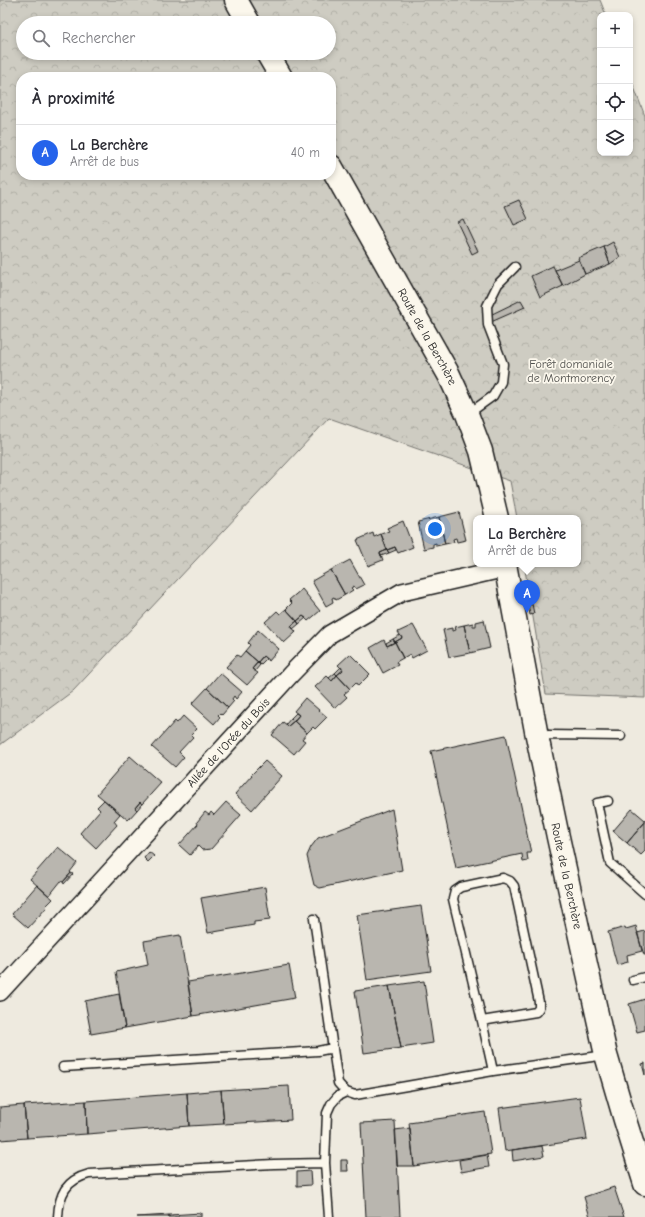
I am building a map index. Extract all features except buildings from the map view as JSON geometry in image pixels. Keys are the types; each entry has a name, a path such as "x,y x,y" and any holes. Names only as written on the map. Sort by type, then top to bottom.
{"street":[{"path":"236,0 245,16"},
{"path":"271,60 278,72"},
{"name":"Route de la Berchère","path":"336,175 449,375 467,414 481,451 496,515"},
{"name":"Allée de l'Orée du Bois","path":"0,992 291,674 330,634 402,592 501,567"},
{"name":"Route de la Berchère","path":"505,567 537,737 606,1055 645,1184"}],"lane":[{"path":"467,414 493,396 501,382 504,364 488,325 487,306 498,284 515,267"},
{"path":"537,737 550,735 621,736"},
{"path":"608,801 597,803 610,863 645,894"},
{"path":"482,1021 536,1012 539,1008 540,1002 514,886 510,880 503,878 461,887 455,891 453,899 493,1071"},
{"path":"314,920 338,1083 346,1092 355,1095 493,1071 606,1055"},
{"path":"633,980 645,977"},
{"path":"63,1067 318,1051 333,1048"},
{"path":"329,1217 325,1163 327,1113 331,1104 338,1096 346,1092"},
{"path":"58,1217 62,1193 68,1184 80,1176 89,1174 274,1164 325,1163"}],"green space":[{"name":"Forêt domaniale de Montmorency","path":"0,0 600,0 605,12 597,12 597,156 633,156 633,85 645,116 645,698 546,694 525,567 581,567 581,515 516,515 510,481 329,418 73,691 0,745"}],"place":[{"name":"La Berchère","path":"527,613"}]}
